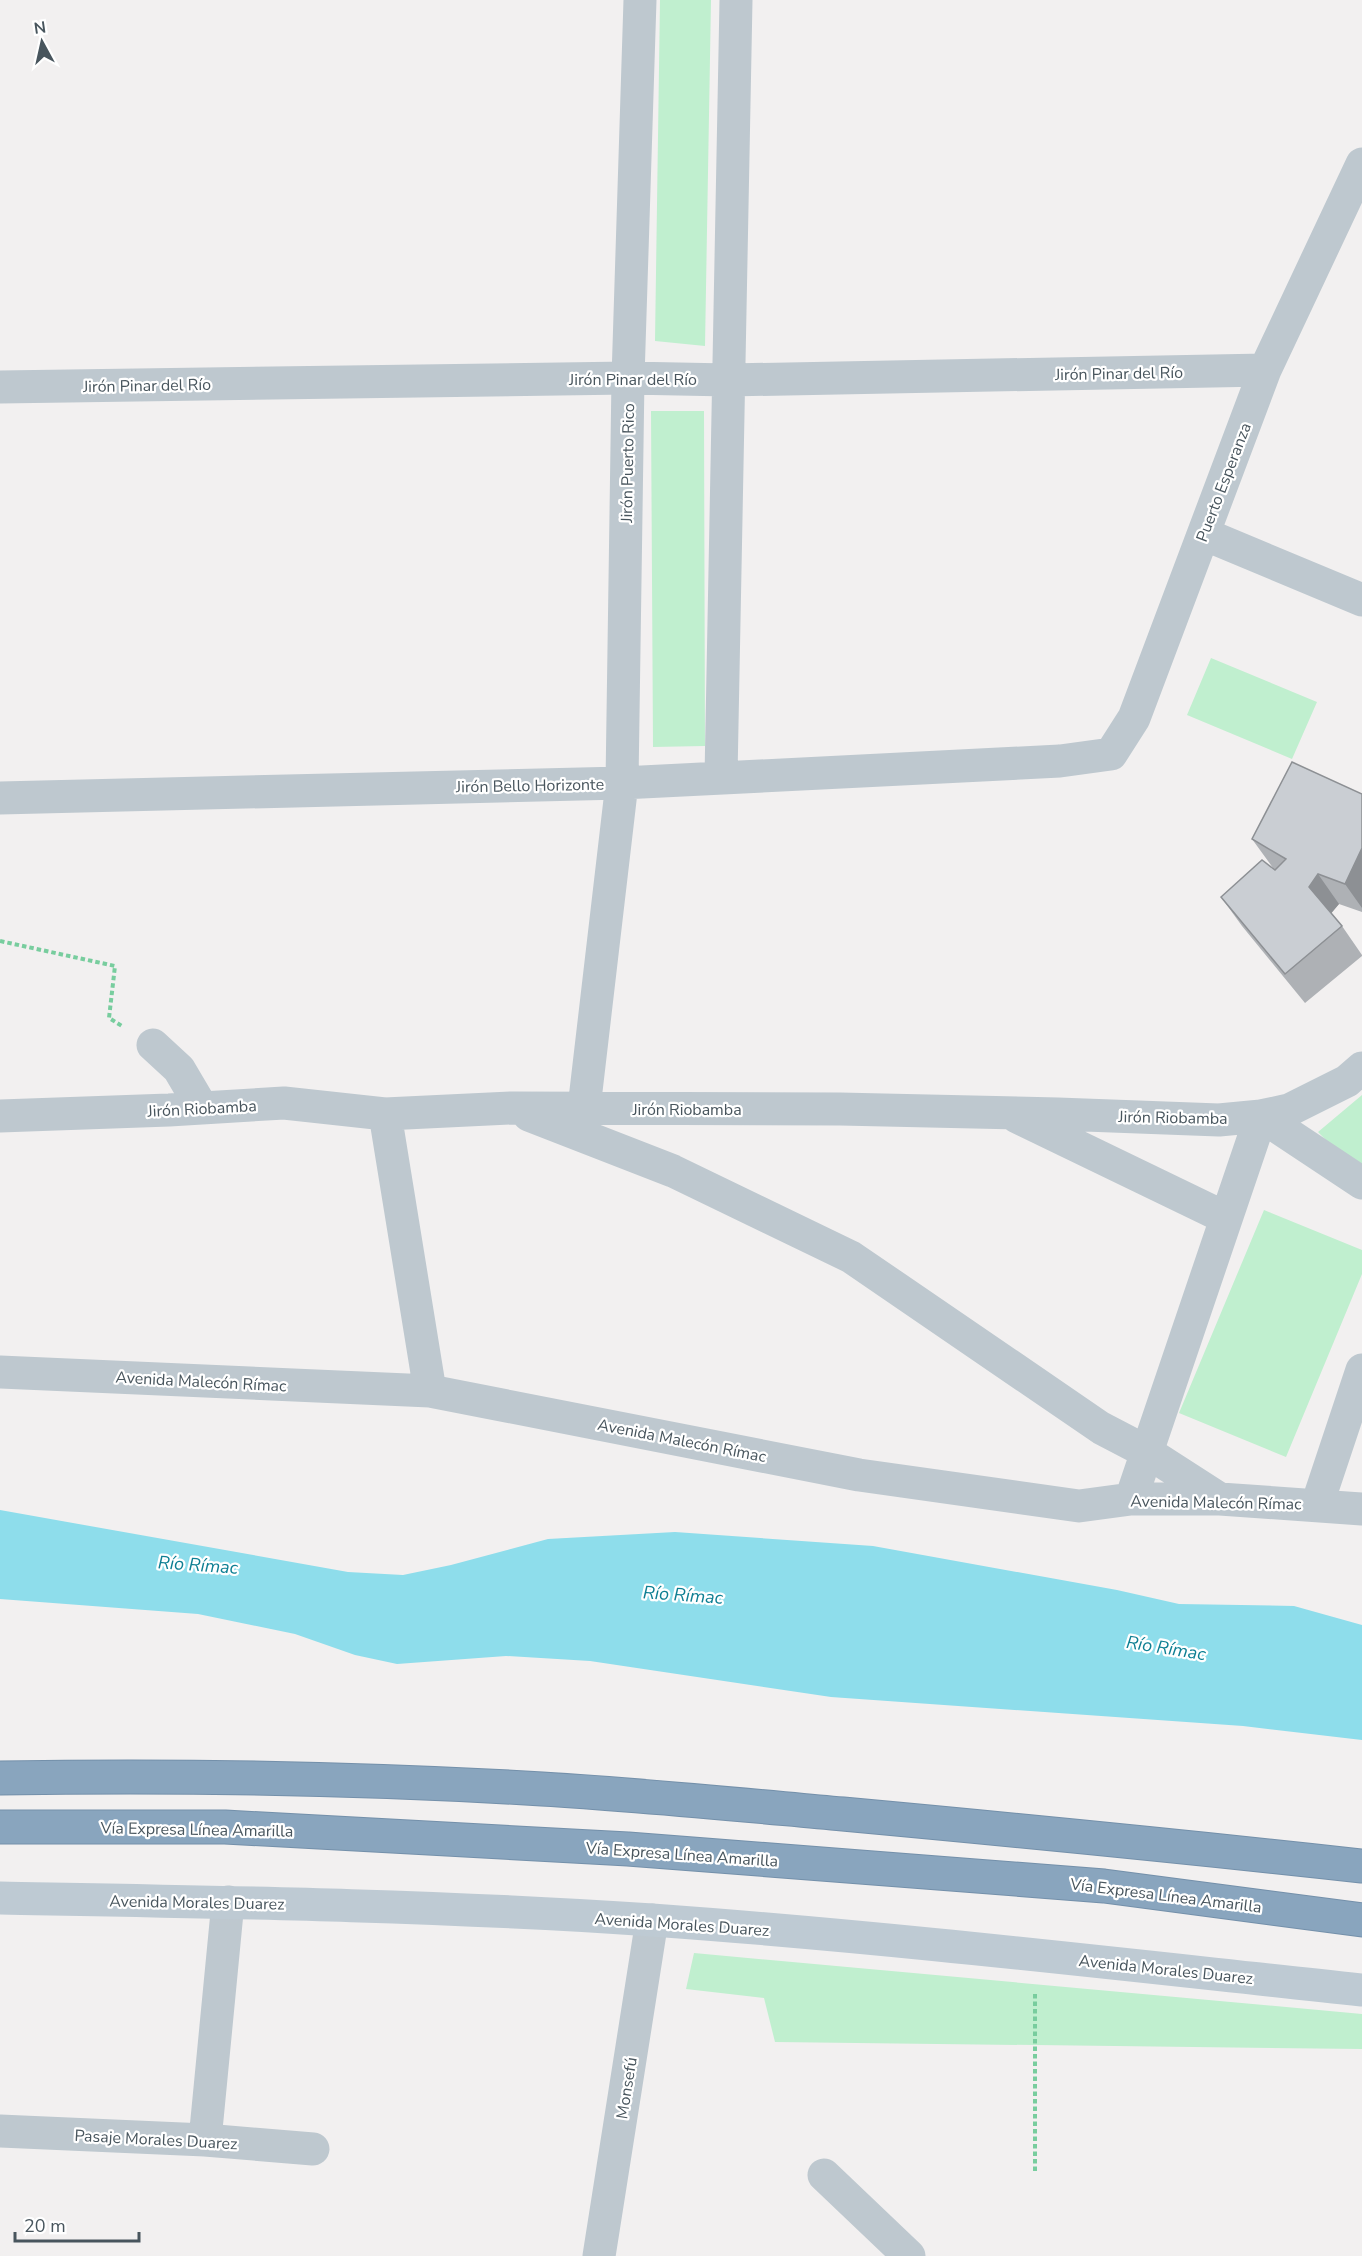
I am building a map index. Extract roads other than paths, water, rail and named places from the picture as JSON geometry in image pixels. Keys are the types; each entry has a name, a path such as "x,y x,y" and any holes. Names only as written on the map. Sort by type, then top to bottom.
{"highway":[{"path":"0,1778 96,1776 328,1780 553,1789 1069,1835 1362,1866"},
{"name":"Vía Expresa Línea Amarilla","path":"0,1827 225,1827 628,1849 1104,1886 1362,1920"}],"street":[{"name":"Jirón Puerto Rico","path":"584,1108 622,783 628,378 640,0"},
{"path":"722,777 736,0"},
{"name":"Puerto Esperanza","path":"1060,761 1111,754 1134,718 1265,370 1362,164"},
{"name":"Jirón Pinar del Río","path":"0,387 628,378 729,380 1265,370"},
{"path":"1204,534 1362,600"},
{"name":"Jirón Bello Horizonte","path":"0,798 622,783 1060,761"},
{"path":"153,1045 179,1069 202,1108"},
{"name":"Jirón Riobamba","path":"0,1116 284,1103 385,1114 511,1108 840,1109 1219,1120 1261,1116 1289,1110 1347,1081 1362,1068"},
{"path":"511,1108 673,1171 851,1257 1101,1428 1147,1452 1220,1499"},
{"path":"1008,1113 1226,1218"},
{"path":"385,1114 430,1391"},
{"path":"1131,1498 1261,1116 1362,1183"},
{"path":"1317,1504 1362,1370"},
{"name":"Avenida Malecón Rímac","path":"0,1372 430,1391 859,1475 1079,1506 1131,1498 1220,1499 1317,1504 1362,1509"},
{"name":"Avenida Morales Duarez","path":"0,1898 441,1908 652,1920 1037,1955 1362,1990"},
{"path":"205,2140 228,1902"},
{"name":"Monsefú","path":"599,2256 652,1920"},
{"name":"Pasaje Morales Duarez","path":"0,2132 205,2140 313,2149"},
{"path":"824,2175 909,2256"}],"water":[{"name":"Río Rímac","path":"0,1510 348,1572 403,1575 451,1565 548,1539 675,1532 873,1546 1117,1590 1179,1604 1294,1606 1362,1625 1362,1740 1243,1726 831,1697 590,1661 506,1656 397,1664 355,1655 295,1634 198,1614 0,1599"}]}
